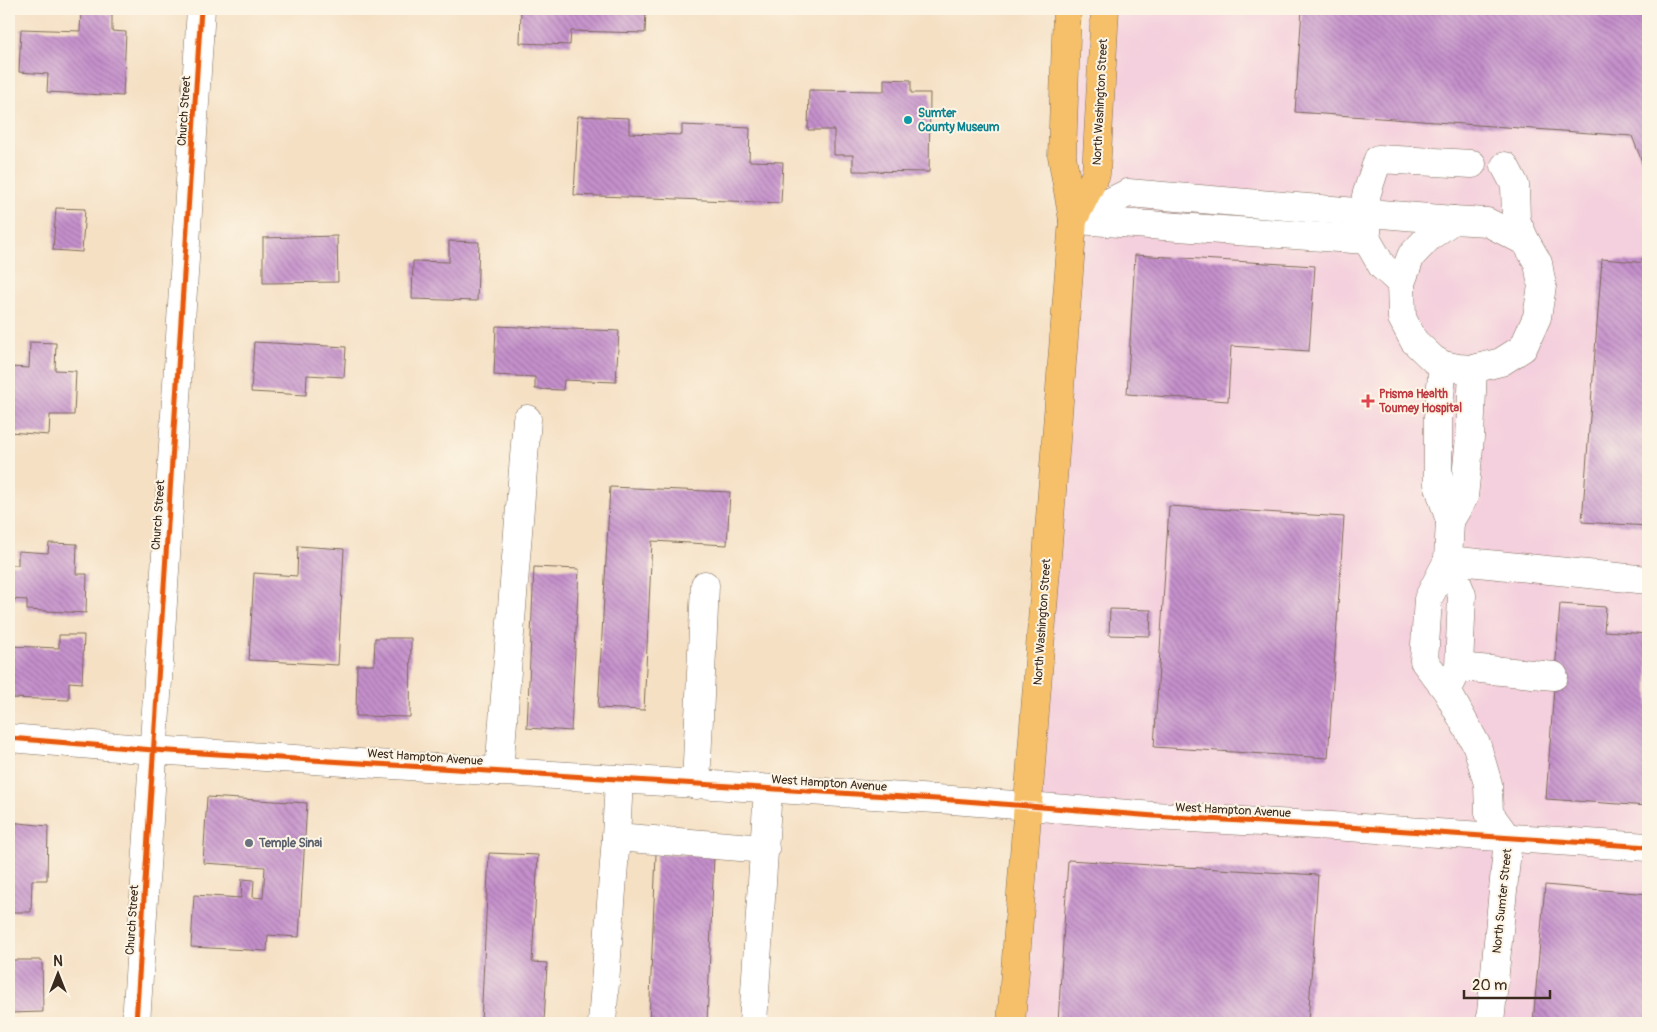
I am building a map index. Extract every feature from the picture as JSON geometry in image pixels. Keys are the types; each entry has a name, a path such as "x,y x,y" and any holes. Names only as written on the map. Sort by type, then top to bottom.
{"main road":[{"name":"North Washington Street","path":"1011,1023 1073,220 1062,156 1067,9"},
{"name":"North Washington Street","path":"1073,220 1096,174 1105,9"}],"street":[{"name":"Church Street","path":"136,1023 201,9"},
{"path":"1401,283 1382,266 1367,227 1366,196 1378,159 1472,164"},
{"path":"1453,220 1429,237 1411,256 1401,283 1402,318 1414,342 1433,359 1458,368 1473,369 1501,362 1523,348 1537,317 1542,286 1538,263 1516,220 1515,185 1505,166"},
{"path":"1073,220 1367,227 1453,220 1487,222 1526,242"},
{"path":"1443,364 1438,417 1438,484 1450,521 1448,560 1428,599 1424,661 1446,691 1477,746 1488,784 1489,813 1508,839"},
{"path":"1450,521 1464,497 1470,437 1473,369"},
{"path":"499,772 527,419"},
{"path":"1448,560 1648,580"},
{"path":"1446,691 1459,667 1462,595 1448,560"},
{"path":"696,785 704,585"},
{"path":"1459,667 1554,676"},
{"name":"West Hampton Avenue","path":"9,738 153,750 1648,847"},
{"path":"602,1023 619,780"},
{"path":"752,1023 768,789"},
{"path":"616,838 765,849"},
{"name":"North Sumter Street","path":"1490,1023 1508,839"}],"shaded area":[{"name":"Prisma Health Toumey Hospital","path":"1083,9 1648,9 1648,1023 1009,1023"}],"building":[{"path":"521,9 646,9 645,33 571,31 570,45 520,43"},
{"path":"1302,9 1648,9 1648,177 1632,136 1295,112"},
{"path":"81,12 112,14 112,31 126,32 123,96 47,92 48,74 19,72 21,29 80,31"},
{"path":"884,79 911,80 911,93 930,93 929,172 853,171 853,155 834,155 834,130 808,130 809,90 884,91"},
{"path":"578,116 629,118 629,133 682,135 682,125 750,128 749,161 783,162 781,203 574,195"},
{"path":"56,208 85,209 82,252 53,250"},
{"path":"337,236 338,282 263,283 263,238"},
{"path":"449,241 479,242 477,301 412,299 413,261 449,262"},
{"path":"1135,255 1315,266 1309,351 1231,346 1228,401 1127,394"},
{"path":"1602,259 1648,263 1648,526 1582,522"},
{"path":"496,326 619,331 616,382 564,380 563,390 535,389 535,377 494,375"},
{"path":"30,342 56,343 55,370 76,371 74,415 50,415 49,435 9,432 9,367 29,368"},
{"path":"254,342 346,347 344,377 307,375 306,395 251,392"},
{"path":"610,487 730,492 727,545 652,541 644,710 598,708"},
{"path":"1169,506 1344,517 1328,758 1154,747"},
{"path":"49,543 77,544 76,574 87,574 86,613 27,610 27,600 9,599 9,565 18,565 18,551 48,553"},
{"path":"298,546 344,549 338,665 249,660 254,573 297,576"},
{"path":"534,567 579,569 571,731 527,728"},
{"path":"1560,604 1606,607 1604,631 1648,634 1648,806 1546,799"},
{"path":"1110,609 1151,610 1150,636 1109,635"},
{"path":"59,635 84,635 82,683 69,682 69,700 9,698 9,646 59,648"},
{"path":"375,638 411,638 410,717 356,716 357,665 374,665"},
{"path":"207,797 307,803 299,937 268,935 267,951 191,947 194,895 241,898 242,879 254,880 253,897 263,898 265,867 203,863"},
{"path":"9,822 48,826 47,880 32,880 31,912 9,912"},
{"path":"489,853 538,855 532,962 547,963 544,1023 481,1023"},
{"path":"656,854 714,856 707,1023 649,1023"},
{"path":"1068,860 1318,875 1308,1023 1058,1023"},
{"path":"1545,885 1648,894 1648,1023 1533,1023"},
{"path":"9,960 42,960 43,1012 9,1013"}],"cycle path":[{"path":"136,1023 201,9"},
{"path":"9,738 153,750 952,800 1154,816 1648,847"}],"place":[{"name":"Sumter County Museum","path":"908,120"},
{"name":"Prisma Health Toumey Hospital","path":"1368,401"},
{"name":"Temple Sinai","path":"249,843"}]}
